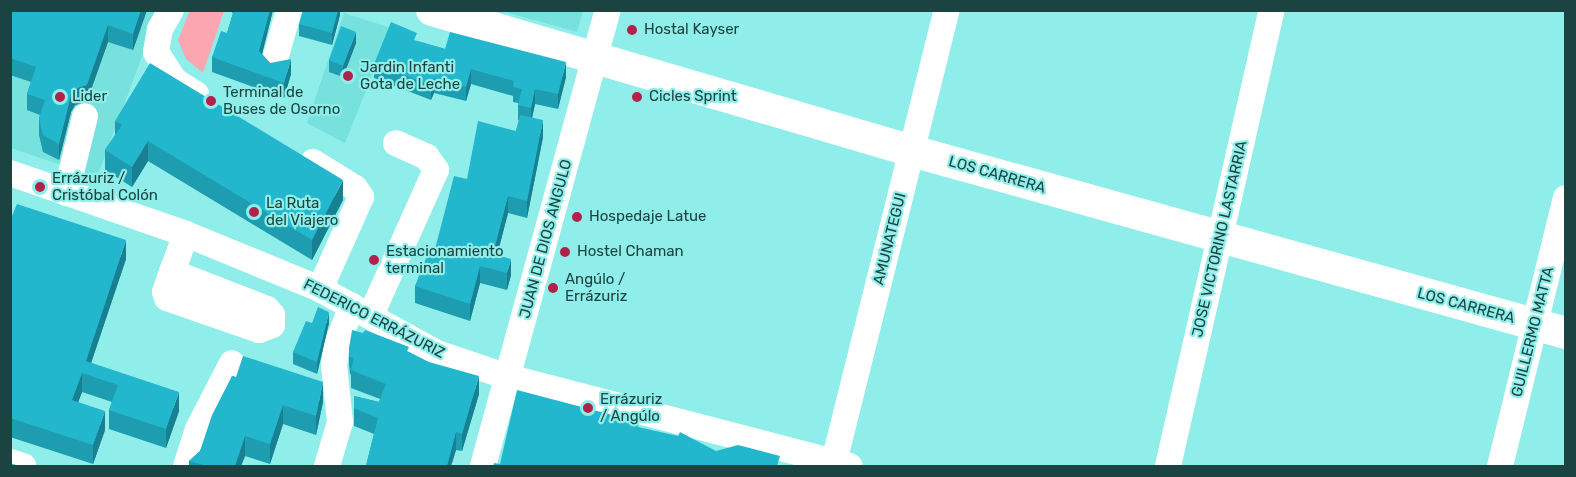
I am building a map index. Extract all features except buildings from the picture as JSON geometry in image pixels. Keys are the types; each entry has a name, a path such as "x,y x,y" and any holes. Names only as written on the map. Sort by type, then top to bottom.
{"main road":[{"name":"LOS CARRERA","path":"432,10 912,152 1566,333"}],"street":[{"path":"171,10 160,29 156,52 162,66 175,81 215,105"},
{"path":"274,63 289,10"},
{"name":"JUAN DE DIOS ANGULO","path":"483,466 608,10"},
{"name":"AMUNATEGUI","path":"839,465 947,10"},
{"name":"JOSE VICTORINO LASTARRIA","path":"1168,466 1272,10"},
{"path":"66,193 85,116"},
{"path":"327,466 340,422 334,365 337,344 362,311 436,170 427,157 396,143"},
{"path":"295,152 355,188 361,197 320,289"},
{"name":"FEDERICO ERRÁZURIZ","path":"10,173 186,234 320,289 437,353 508,377 839,465"},
{"name":"GUILLERMO MATTA","path":"1500,466 1566,198"},
{"path":"172,272 186,234"},
{"path":"186,466 198,429 232,363"},
{"path":"10,462 23,466"}],"shaded area":[{"path":"190,10 224,11 203,73 186,59 178,40"},
{"name":"Lider","path":"11,11 159,11 97,177 11,148"},
{"path":"502,11 583,11 577,32"},
{"name":"Jardin Infanti Gota de Leche","path":"344,13 391,28 345,143 307,123"}],"place":[{"name":"Hostal Kayser","path":"632,30"},
{"name":"Jardin Infanti Gota de Leche","path":"348,76"},
{"name":"Lider","path":"60,97"},
{"name":"Cicles Sprint","path":"637,97"},
{"name":"Terminal de Buses de Osorno","path":"211,101"},
{"name":"Errázuriz / Cristóbal Colón","path":"40,187"},
{"name":"La Ruta del Viajero","path":"254,212"},
{"name":"Hospedaje Latue","path":"577,217"},
{"name":"Hostel Chaman","path":"565,252"},
{"name":"Estacionamiento terminal","path":"374,260"},
{"name":"Angúlo / Errázuriz","path":"553,288"},
{"name":"Errázuriz / Angúlo","path":"588,408"}]}
